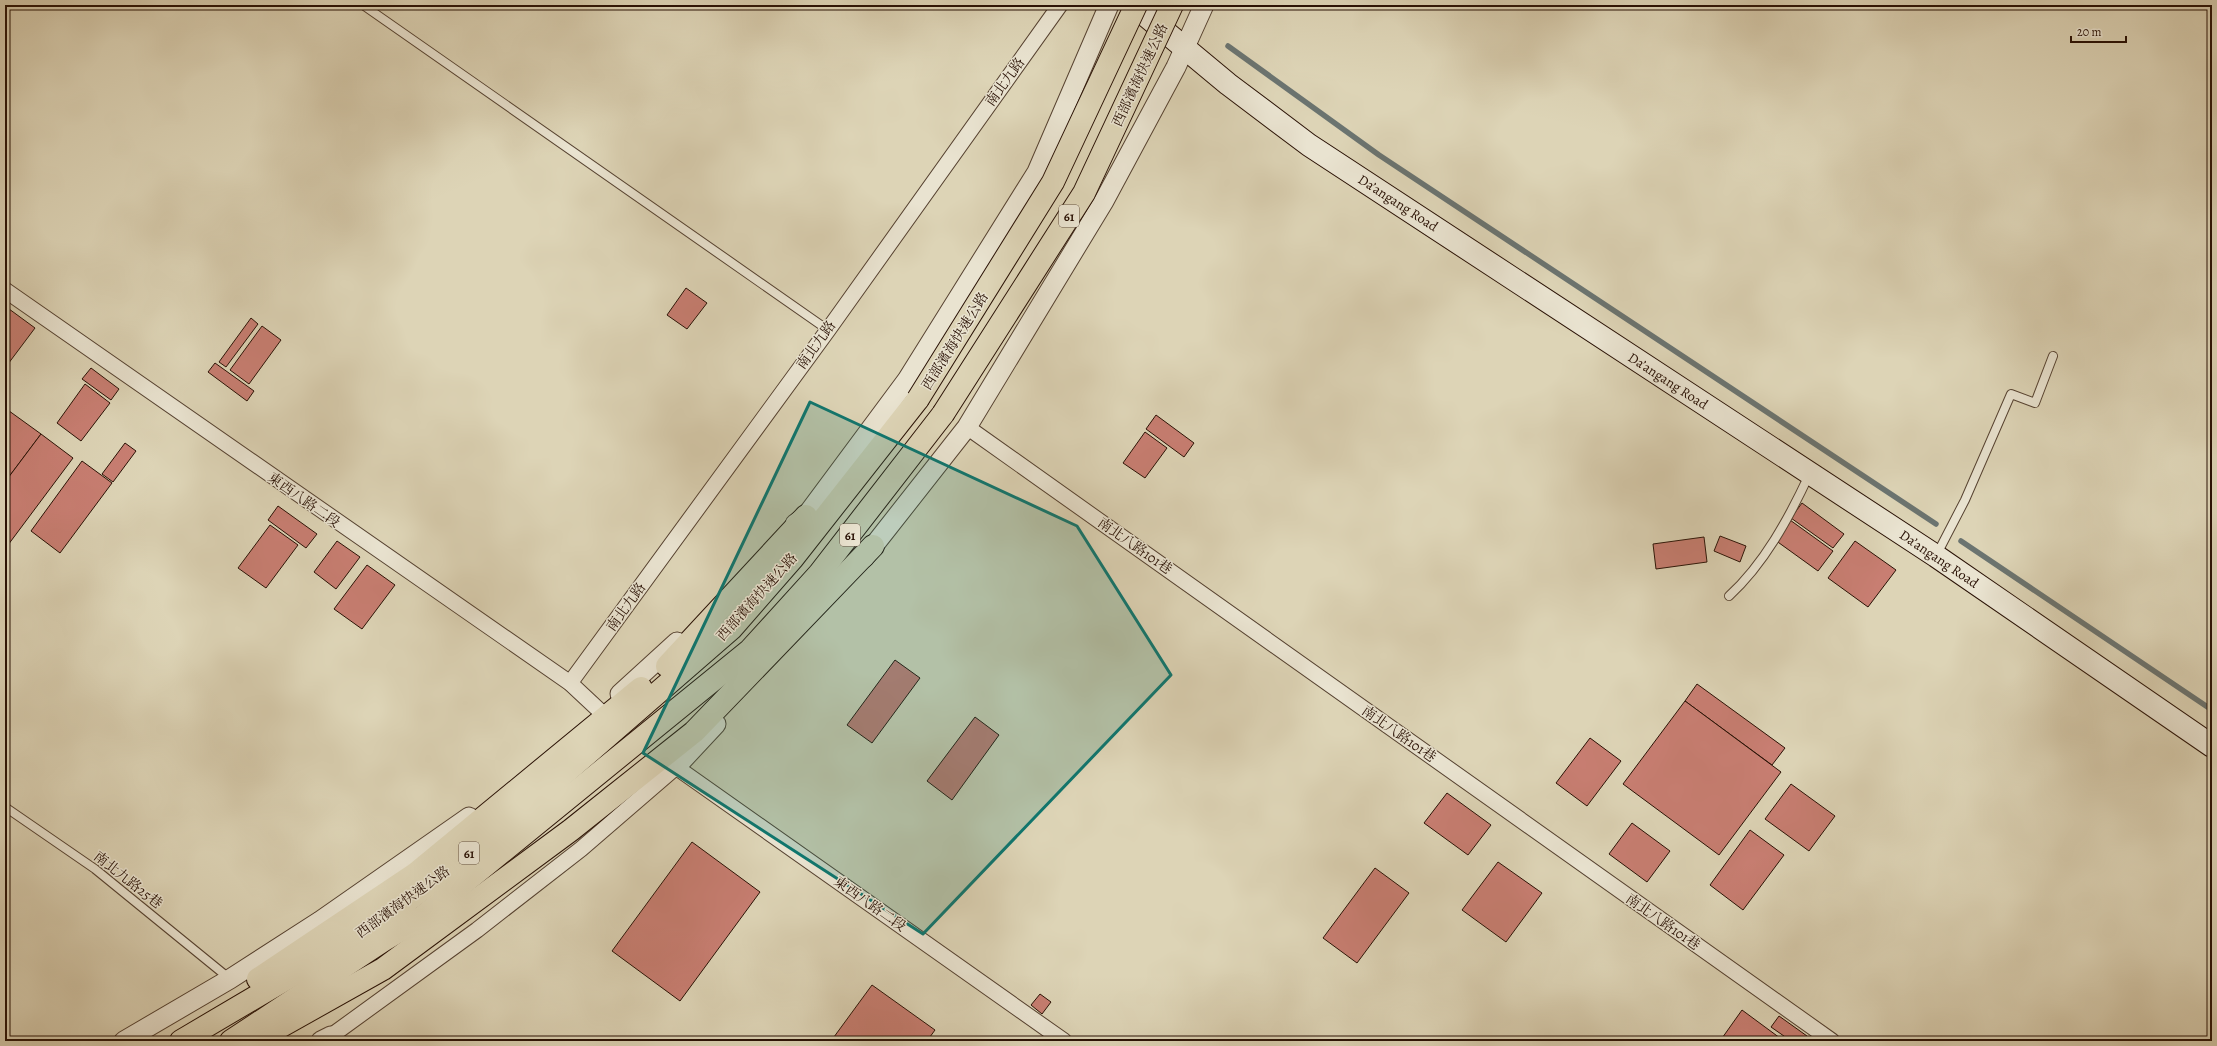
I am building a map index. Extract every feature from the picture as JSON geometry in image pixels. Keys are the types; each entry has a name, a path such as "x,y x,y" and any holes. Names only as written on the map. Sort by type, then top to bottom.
{"highway":[{"name":"西部濱海快速公路","path":"181,1041 374,927 510,821 730,629 793,558 918,400 1053,182 1134,5"},
{"name":"西部濱海快速公路","path":"231,1041 384,940 422,917 750,650 820,574 943,414 1084,193 1172,5"},
{"path":"170,1041 422,869 676,659 806,516"},
{"path":"254,1041 383,969 571,830 694,732 873,546"}],"main road":[{"name":"Da’angang Road","path":"1134,5 1185,49 1309,145 1936,556 2212,746"}],"street":[{"name":"南北九路","path":"570,684 828,330 1060,5"},
{"path":"124,1041 230,979 320,921 466,820 601,712 714,608 776,538 806,516 907,380 1036,172 1109,5"},
{"path":"327,1039 477,930 581,849 676,767 842,586 967,427 1104,201 1185,49 1204,5"},
{"name":"東西八路二段","path":"5,290 570,684 601,712"},
{"name":"南北八路101巷","path":"967,427 1832,1041"},
{"name":"東西八路二段","path":"676,767 1064,1041"}],"lane":[{"path":"363,5 828,330"},
{"path":"1936,556 1965,500 2010,394 2036,403 2053,356"},
{"path":"1729,596 1748,579 1794,507 1810,474"},
{"name":"南北九路25巷","path":"5,807 95,869 230,979"}],"highlighted area":[{"path":"810,402 1077,526 1171,675 923,934 643,753"}],"building":[{"path":"686,288 707,303 687,329 667,315"},
{"path":"5,306 35,328 5,368"},
{"path":"251,318 258,324 226,367 219,362"},
{"path":"262,326 281,340 249,384 230,370"},
{"path":"215,363 254,391 247,401 208,372"},
{"path":"91,368 119,389 111,400 82,379"},
{"path":"85,384 110,403 81,441 57,423"},
{"path":"5,408 41,434 5,482"},
{"path":"1156,415 1194,443 1184,457 1146,429"},
{"path":"1145,432 1167,448 1145,478 1123,463"},
{"path":"41,434 73,458 5,549 5,482"},
{"path":"125,443 136,451 113,482 102,474"},
{"path":"82,461 112,483 60,553 31,531"},
{"path":"1802,503 1844,534 1833,548 1791,518"},
{"path":"278,506 317,534 306,548 268,520"},
{"path":"1790,520 1833,551 1818,571 1775,540"},
{"path":"270,525 298,545 266,588 238,568"},
{"path":"1720,536 1746,546 1740,562 1714,551"},
{"path":"1704,537 1707,562 1656,569 1653,544"},
{"path":"337,541 360,557 336,589 314,572"},
{"path":"1855,541 1896,570 1868,607 1828,578"},
{"path":"367,565 395,585 362,629 334,609"},
{"path":"895,660 920,678 872,743 847,725"},
{"path":"1697,684 1785,748 1772,765 1685,701"},
{"path":"1685,701 1781,772 1719,855 1623,784"},
{"path":"975,717 999,735 952,800 927,781"},
{"path":"1590,738 1621,761 1587,806 1556,783"},
{"path":"1791,784 1835,816 1809,851 1765,819"},
{"path":"1447,793 1491,825 1468,855 1424,823"},
{"path":"1632,823 1670,851 1647,882 1609,854"},
{"path":"1750,830 1784,855 1743,910 1710,885"},
{"path":"692,842 760,892 680,1001 612,951"},
{"path":"1498,862 1542,893 1506,942 1462,910"},
{"path":"1375,868 1409,893 1357,963 1323,938"},
{"path":"872,985 935,1030 927,1041 831,1041"},
{"path":"1040,994 1051,1002 1042,1014 1031,1005"},
{"path":"1742,1010 1784,1041 1720,1041"},
{"path":"1779,1016 1807,1036 1803,1041 1791,1041 1771,1027"}],"waterway":[{"path":"1228,46 1379,155 1936,524"},
{"path":"1961,541 2212,710"}]}
